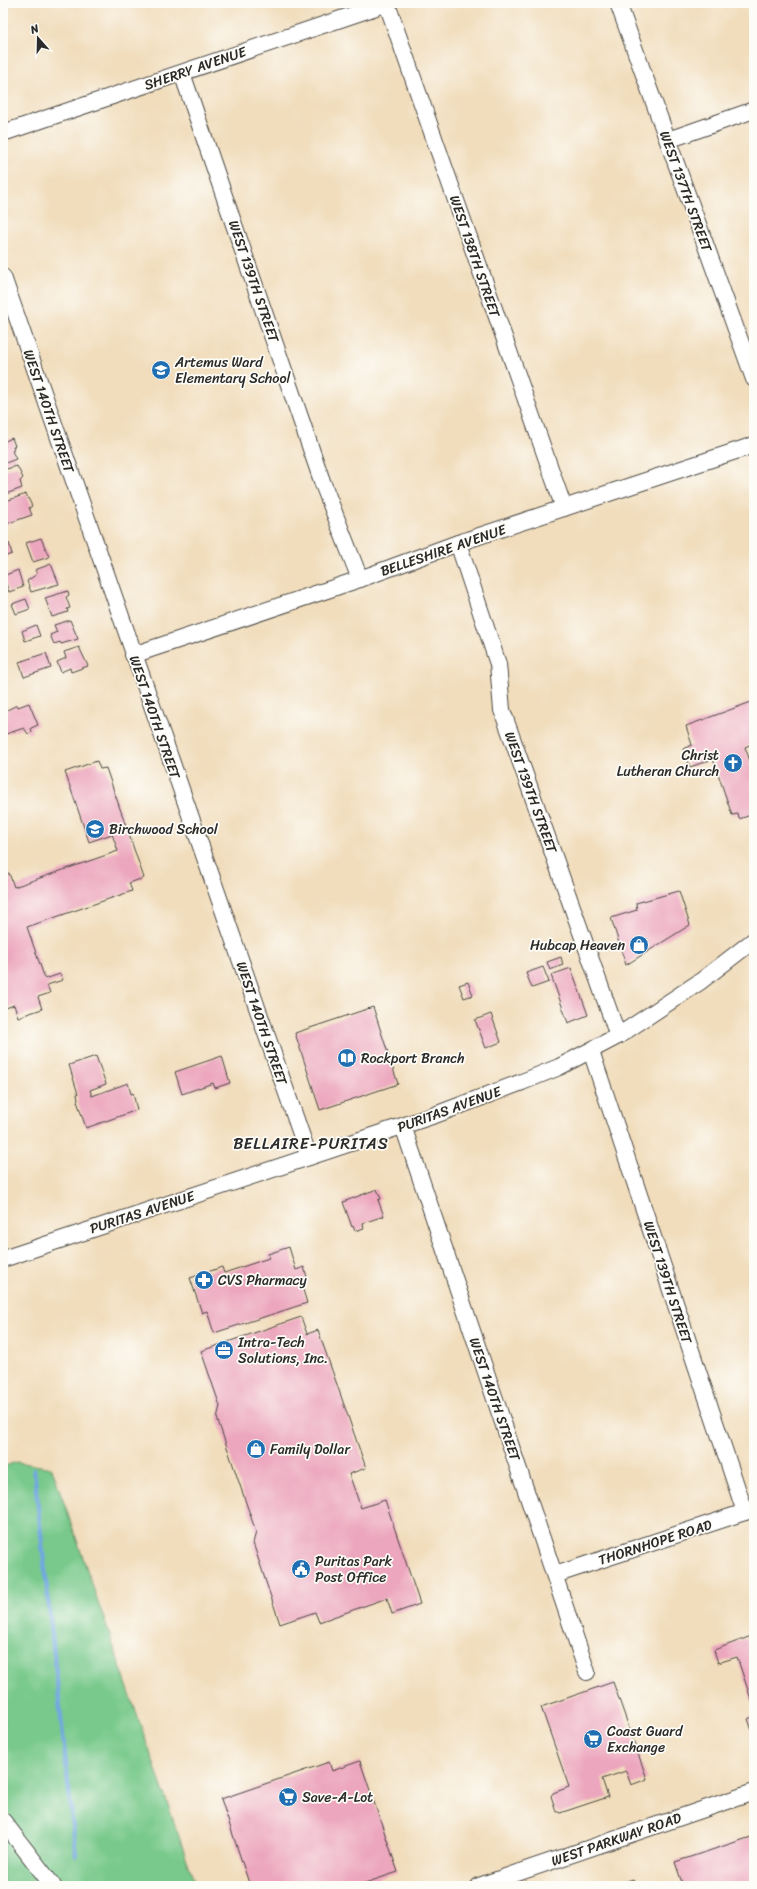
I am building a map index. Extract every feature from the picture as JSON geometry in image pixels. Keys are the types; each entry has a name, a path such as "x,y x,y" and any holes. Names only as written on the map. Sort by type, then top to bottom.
{"street":[{"name":"SHERRY AVENUE","path":"3,133 387,3"},
{"name":"WEST 138TH STREET","path":"387,3 564,508"},
{"name":"WEST 137TH STREET","path":"618,3 754,379"},
{"name":"WEST 139TH STREET","path":"182,72 323,484 360,579"},
{"path":"668,140 754,110"},
{"name":"WEST 140TH STREET","path":"3,277 133,655 309,1157"},
{"name":"BELLESHIRE AVENUE","path":"133,655 754,445"},
{"name":"WEST 139TH STREET","path":"458,544 498,664 502,710 618,1036"},
{"name":"PURITAS AVENUE","path":"3,1259 403,1126 522,1082 591,1051 618,1036 751,947"},
{"name":"WEST 139TH STREET","path":"591,1051 749,1511"},
{"name":"WEST 140TH STREET","path":"403,1126 587,1672"},
{"name":"THORNHOPE ROAD","path":"555,1575 749,1511"},
{"name":"WEST PARKWAY ROAD","path":"479,1886 754,1792"},
{"path":"3,1821 53,1886"}],"green space":[{"path":"16,1462 52,1468 196,1886 3,1886 3,1467"}],"building":[{"path":"12,438 15,446 13,446 14,450 12,451 16,459 3,464 3,442"},
{"path":"17,466 23,478 20,481 22,488 3,495 3,470"},
{"path":"26,494 32,506 29,508 32,515 6,524 3,515 3,502"},
{"path":"41,538 49,557 33,562 26,543"},
{"path":"9,543 12,554 3,557 3,545"},
{"path":"51,564 59,584 31,592 27,581 37,574 35,570"},
{"path":"18,570 23,587 9,592 3,576"},
{"path":"68,591 69,595 66,597 70,608 67,609 68,612 52,617 45,598"},
{"path":"26,599 30,609 16,614 12,604"},
{"path":"70,620 78,639 61,644 60,642 54,644 50,635 57,632 54,625"},
{"path":"36,625 40,636 25,641 22,631"},
{"path":"79,647 88,666 71,672 70,668 61,672 57,662 66,658 64,652"},
{"path":"46,653 51,668 24,677 19,662"},
{"name":"Christ Lutheran Church","path":"754,701 754,743 745,747 754,772 754,814 739,819 738,814 732,815 713,759 690,767 683,749 692,745 686,726"},
{"path":"29,703 38,725 31,728 32,732 28,734 24,728 3,735 3,712 17,705 18,707"},
{"path":"97,761 100,769 106,768 144,878 129,883 132,891 27,927 45,979 60,974 63,980 47,985 50,993 38,997 42,1009 18,1017 14,1005 3,1009 3,875 9,873 14,887 118,851 112,834 89,842 65,772"},
{"name":"Hubcap Heaven","path":"679,891 690,925 626,965 611,918 637,910 636,903"},
{"path":"561,957 563,965 550,970 547,962"},
{"path":"543,967 549,982 532,988 526,973"},
{"path":"571,968 588,1015 568,1023 551,975"},
{"path":"468,982 473,995 464,998 459,985"},
{"name":"Rockport Branch","path":"373,1007 398,1084 320,1110 295,1033"},
{"path":"491,1014 501,1042 486,1048 475,1020"},
{"path":"96,1056 106,1084 90,1090 92,1096 128,1083 131,1094 133,1093 137,1110 86,1128 77,1101 78,1094 69,1065"},
{"path":"222,1056 230,1083 215,1088 213,1083 182,1094 175,1072"},
{"path":"377,1189 381,1199 378,1200 384,1216 363,1223 364,1228 355,1231 353,1226 352,1227 343,1202"},
{"path":"289,1247 296,1270 304,1267 307,1277 300,1280 307,1303 214,1333 207,1311 202,1313 190,1278 222,1267 224,1273 269,1258 268,1254"},
{"path":"301,1317 307,1334 318,1330 366,1468 349,1474 361,1508 385,1500 420,1604 392,1614 387,1598 319,1622 315,1612 280,1624 253,1543 256,1532 217,1418 220,1406 201,1351"},
{"path":"754,1635 754,1708 737,1657 718,1663 714,1650"},
{"name":"Coast Guard Exchange","path":"613,1682 647,1779 631,1785 626,1771 602,1779 608,1797 560,1813 556,1811 551,1796 553,1793 569,1787 541,1707"},
{"path":"754,1716 754,1736 748,1719"},
{"path":"360,1761 398,1872 356,1886 250,1886 221,1799 329,1762 332,1771"},
{"path":"754,1836 754,1886 683,1886 675,1862"},
{"path":"633,1879 636,1886 612,1886"}],"waterway":[{"path":"34,1470 76,1856"}],"place":[{"name":"Artemus Ward Elementary School","path":"161,370"},
{"name":"Christ Lutheran Church","path":"733,763"},
{"name":"Birchwood School","path":"95,829"},
{"name":"Hubcap Heaven","path":"639,945"},
{"name":"Rockport Branch","path":"347,1058"},
{"name":"CVS Pharmacy","path":"204,1280"},
{"name":"Intra-Tech Solutions, Inc.","path":"224,1350"},
{"name":"Family Dollar","path":"256,1449"},
{"name":"Puritas Park Post Office","path":"301,1569"},
{"name":"Coast Guard Exchange","path":"593,1739"},
{"name":"Save-A-Lot","path":"288,1797"}],"district":[{"name":"BELLAIRE-PURITAS","path":"311,1143"}]}
